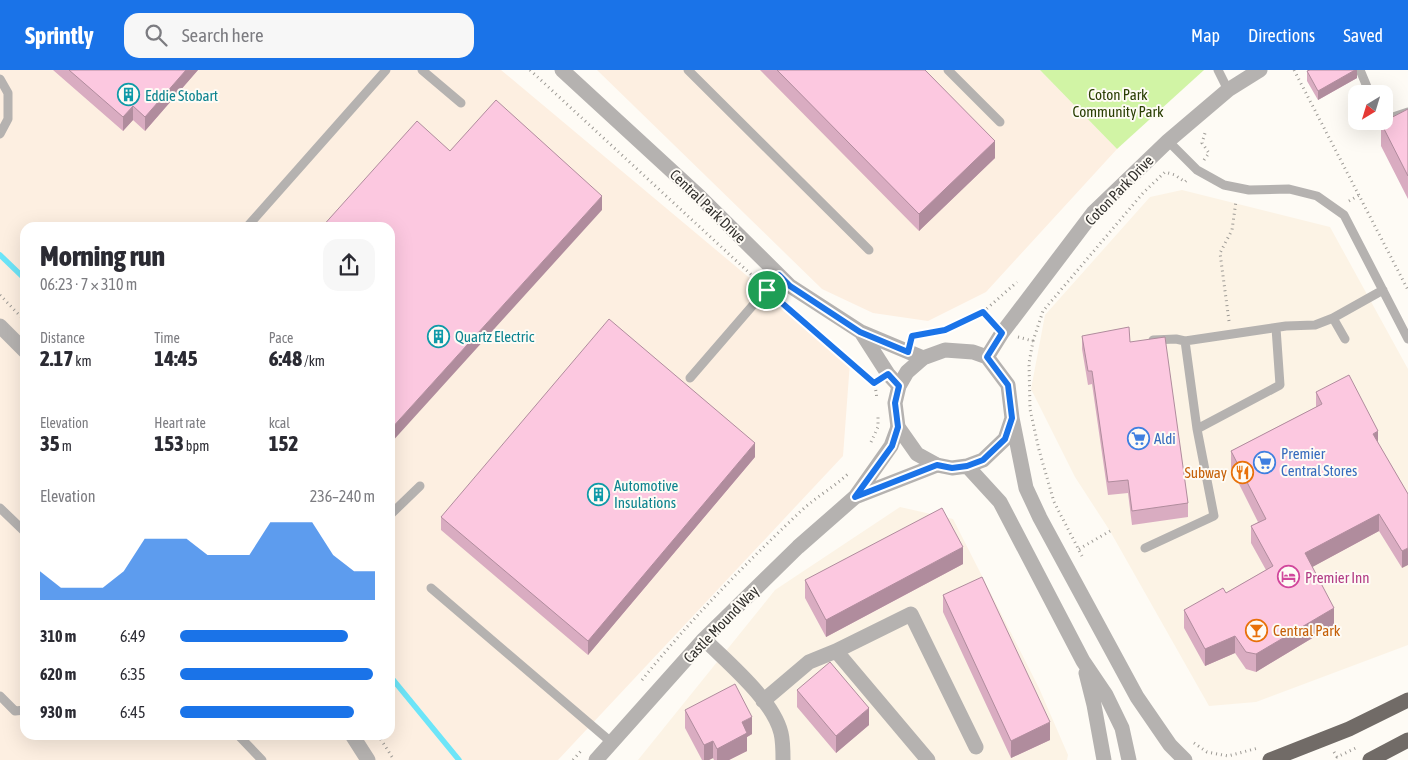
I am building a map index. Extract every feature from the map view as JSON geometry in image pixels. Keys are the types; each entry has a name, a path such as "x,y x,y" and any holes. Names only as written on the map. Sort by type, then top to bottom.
{"highway":[{"path":"1268,753 1327,738 1408,700"},
{"path":"1366,757 1408,740"}],"street":[{"name":"Central Park Drive","path":"562,70 699,196 790,286 860,332 923,358"},
{"name":"Coton Park Drive","path":"987,357 1002,333 1093,214 1168,141 1228,90 1262,71"},
{"path":"0,326 20,346"},
{"name":"Central Park Drive","path":"860,332 888,374 899,386"},
{"path":"1012,418 1005,439 983,460 967,466 952,468 937,465 917,454 898,427 895,403 899,386 907,372 923,358 945,350 973,352 987,357 1008,385 1012,418 1026,488 1040,518 1137,697 1170,745 1185,760"},
{"name":"Castle Mound Way","path":"596,760 704,640 798,547 855,497 892,446 898,427"},
{"name":"Castle Mound Way","path":"855,497 937,465"},
{"path":"967,466 1000,502 1083,660 1106,695 1122,728 1129,760"},
{"path":"763,701 809,662 836,651 911,614 976,747"},
{"path":"704,640 770,709 781,732 783,760"},
{"path":"836,651 928,760"},
{"path":"1083,660 1094,705 1104,760"},
{"path":"355,740 368,760"}],"lane":[{"path":"251,222 386,70"},
{"path":"422,70 461,104"},
{"path":"688,70 869,250"},
{"path":"948,70 1000,122"},
{"path":"1218,70 1228,90"},
{"path":"1360,70 1366,85"},
{"path":"0,79 8,93 8,119 0,134"},
{"path":"1393,117 1408,112"},
{"path":"1168,141 1197,170 1224,185 1249,190 1289,189 1317,196 1344,215 1408,339"},
{"path":"690,378 779,275"},
{"path":"1143,341 1170,338 1185,341 1276,328 1315,325 1333,318 1383,290"},
{"path":"1333,318 1344,339"},
{"path":"1197,429 1280,385 1276,328"},
{"path":"1145,548 1214,516 1197,429 1185,341"},
{"path":"395,510 420,486"},
{"path":"0,508 20,527"},
{"path":"431,588 611,742"},
{"path":"0,696 15,711 20,710"},
{"path":"243,740 262,760"}],"path":[{"path":"530,70 767,290 874,383 877,400"},
{"path":"1294,70 1408,290"},
{"path":"1083,558 1054,502 1039,450 1030,409 1029,363 1033,341 1043,311 1142,193 1165,172 1176,175 1185,182 1197,170 1209,152 1202,142 1207,128"},
{"path":"1231,334 1220,253 1232,230 1240,188"},
{"path":"0,295 20,316"},
{"path":"908,352 912,336 945,330 983,312 1002,333 1033,341"},
{"path":"874,383 888,374"},
{"path":"868,449 878,427 878,409"},
{"path":"640,683 669,646 731,581 803,510 853,469"},
{"path":"1079,550 1110,530"},
{"path":"573,760 598,732"},
{"path":"1327,738 1337,757 1359,746 1366,757"},
{"path":"381,740 394,760"},
{"path":"1190,740 1207,752 1228,756 1268,753"}],"shaded area":[{"path":"0,70 501,70 850,362 843,456 558,760 0,760"},
{"path":"597,70 1040,70 1117,149 986,292 928,321 873,313 822,289"},
{"path":"1182,190 1330,227 1408,369 1408,645 1256,702 1209,706 1110,531 1075,477 1031,389 1045,315 1150,197"},
{"path":"900,507 953,519 1039,688 1068,755 1067,760 638,760 775,590"}],"green space":[{"name":"Coton Park Community Park","path":"1040,70 1204,70 1117,149"}],"building":[{"name":"Eddie Stobart","path":"69,70 186,70 145,117 133,106 123,117"},
{"path":"777,70 925,70 995,141 919,214"},
{"path":"1355,70 1318,91 1307,71"},
{"name":"Quartz Electric","path":"496,100 602,196 395,424 395,222 326,222 417,121 450,151"},
{"path":"1408,109 1408,176 1385,130 1393,130 1393,117"},
{"name":"Automotive Insulations","path":"609,319 755,443 588,641 441,517"},
{"name":"Aldi","path":"1129,327 1130,342 1165,337 1188,503 1132,511 1128,480 1108,482 1092,371 1088,371 1082,336"},
{"path":"1349,375 1378,431 1373,434 1408,494 1408,548 1402,551 1379,514 1305,553 1334,608 1256,654 1246,652 1235,636 1205,649 1184,610 1223,588 1226,593 1273,566 1251,526 1266,519 1231,451 1322,404 1316,392"},
{"path":"942,508 963,547 826,620 805,580"},
{"path":"982,577 1050,722 1011,741 943,595"},
{"path":"830,662 869,708 836,736 797,690"},
{"path":"735,684 752,717 742,722 747,733 717,749 713,741 704,745 685,710"}],"waterway":[{"path":"0,255 20,274"},
{"path":"395,682 459,760"}],"place":[{"name":"Eddie Stobart","path":"129,95"},
{"name":"Quartz Electric","path":"439,336"},
{"name":"Aldi","path":"1138,438"},
{"name":"Premier Central Stores","path":"1265,462"},
{"name":"Subway","path":"1243,472"},
{"name":"Automotive Insulations","path":"598,494"},
{"name":"Premier Inn","path":"1289,577"},
{"name":"Central Park","path":"1257,630"}],"route":[{"path":"779,275 790,286 860,332 908,352 912,336 945,330 983,312 1002,333 987,357 1008,385 1012,418 1005,439 983,460 967,466 952,468 937,465 855,497 892,446 898,427 895,403 899,386 888,374 874,383 858,367 767,290 779,275"}]}
